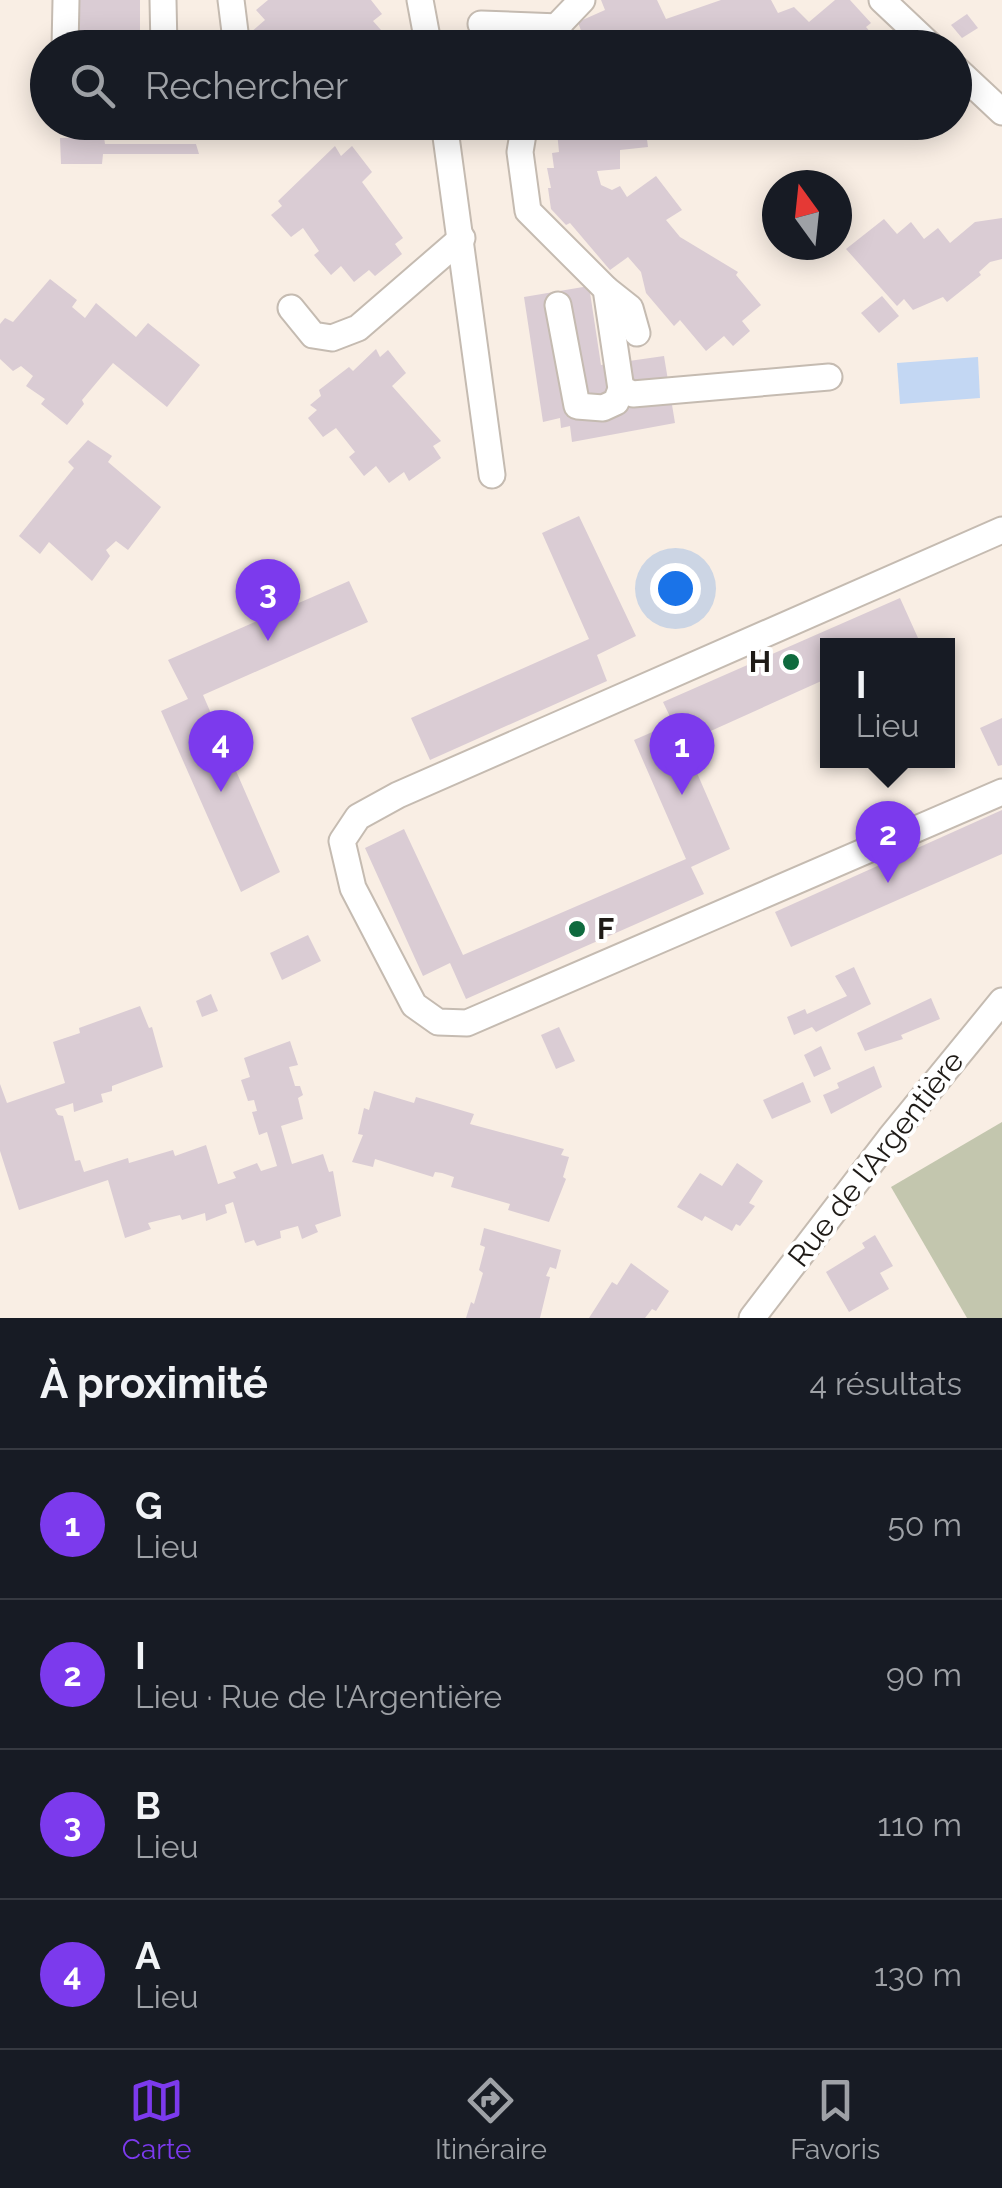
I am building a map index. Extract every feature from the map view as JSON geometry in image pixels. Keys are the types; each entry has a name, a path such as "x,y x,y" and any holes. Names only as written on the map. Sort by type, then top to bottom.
{"street":[{"path":"65,30 66,0"},
{"path":"163,0 164,30"},
{"path":"231,0 234,30"},
{"path":"420,0 426,30"},
{"path":"559,30 582,0"},
{"path":"882,0 914,30"},
{"path":"481,24 515,30"},
{"path":"972,82 999,102"},
{"path":"441,140 462,238 492,475"},
{"path":"522,140 520,152 528,211 606,290 630,308 637,334"},
{"path":"292,308 312,335 332,338 358,328 462,238"},
{"path":"558,305 577,406 602,408 616,402 621,389 606,290"},
{"path":"621,389 633,394 829,377"},
{"path":"1002,530 398,795 358,816 342,841 353,888 414,1006 438,1022 467,1023 1002,792"},
{"name":"Rue de l'Argentière","path":"752,1318 890,1138 1002,1001"}],"green space":[{"path":"1002,1122 1002,1318 967,1318 891,1187"}],"water":[{"path":"978,357 980,398 900,404 897,363"}],"building":[{"path":"68,0 140,0 140,30 69,30"},
{"path":"268,0 371,0 382,14 373,21 381,30 253,30 265,20 256,10"},
{"path":"601,0 657,0 666,19 721,0 771,0 778,13 794,7 809,22 835,0 850,0 871,23 866,27 869,30 581,30 578,22 605,10"},
{"path":"967,14 978,28 972,32 955,30 951,25"},
{"path":"60,140 196,144 199,154 103,154 102,164 61,164"},
{"path":"558,140 647,140 648,147 620,150 620,169 597,171 601,185 612,190 620,186 627,197 656,176 682,210 666,220 680,237 738,272 736,275 761,305 742,321 750,331 733,346 724,336 706,351 680,320 674,326 646,293 641,272 628,257 610,270 570,223 566,225 551,209 547,168 554,168 552,153 559,152"},
{"path":"335,146 341,156 352,146 372,172 362,182 403,238 395,244 402,254 375,276 369,270 354,282 341,266 331,275 314,255 319,251 303,228 291,237 271,215 282,206 278,201"},
{"path":"1002,218 1002,259 990,262 979,272 981,275 947,302 943,297 913,310 904,299 897,306 852,256 852,244 884,219 897,234 911,222 924,239 938,228 950,243 975,222"},
{"path":"50,279 77,300 72,307 85,318 96,303 136,337 148,323 200,365 167,407 113,363 67,425 41,404 45,399 26,386 33,376 21,366 13,371 0,359 0,324 5,318 13,322"},
{"path":"589,286 601,365 664,356 675,423 572,442 570,426 561,428 560,418 543,422 524,297"},
{"path":"882,296 899,316 879,333 861,313"},
{"path":"376,349 380,357 388,350 406,373 392,386 441,441 433,446 441,458 409,481 404,472 389,483 376,466 364,476 349,457 355,452 336,428 323,437 308,418 317,410 310,405 321,396 319,390 349,367 353,371"},
{"path":"88,440 112,456 108,462 161,507 128,550 116,541 106,550 110,556 92,581 49,542 40,554 19,536 74,468 68,462"},
{"path":"579,516 636,636 597,655 607,681 430,760 411,718 589,639 542,533"},
{"path":"349,581 368,622 203,695 280,872 241,892 161,711 188,699 168,660"},
{"path":"900,598 918,638 820,638 820,682 684,743 730,849 691,867 704,894 466,999 450,963 423,976 365,848 404,829 463,955 686,859 634,740 673,723 663,702"},
{"path":"1002,718 1002,765 998,766 980,728"},
{"path":"1002,810 1002,854 791,947 775,912"},
{"path":"308,935 321,961 282,980 270,953"},
{"path":"854,967 871,1004 816,1032 812,1027 794,1035 787,1017 805,1009 807,1014 847,996 835,976"},
{"path":"211,994 218,1011 202,1017 196,1001"},
{"path":"931,998 940,1019 901,1035 903,1039 865,1051 857,1033"},
{"path":"140,1006 149,1028 152,1027 163,1067 112,1086 112,1091 101,1094 103,1102 74,1112 73,1103 55,1109 63,1116 75,1161 80,1160 84,1172 128,1158 129,1163 173,1150 175,1156 206,1145 218,1184 236,1178 233,1172 257,1163 261,1171 277,1166 267,1132 259,1135 252,1112 257,1111 254,1100 248,1101 241,1080 250,1077 244,1058 290,1041 298,1065 289,1067 295,1086 300,1086 303,1095 298,1098 303,1119 281,1126 291,1161 292,1164 323,1154 329,1172 333,1171 341,1216 315,1225 318,1232 302,1239 298,1226 280,1231 281,1238 257,1246 254,1240 245,1243 233,1202 225,1205 227,1213 206,1221 205,1213 182,1220 180,1215 148,1223 151,1229 125,1238 108,1180 19,1210 0,1151 0,1084 7,1103 65,1083 53,1042"},
{"path":"559,1027 575,1061 556,1069 541,1035"},
{"path":"821,1046 831,1069 814,1077 804,1055"},
{"path":"874,1066 882,1087 831,1114 823,1095 839,1088 837,1083"},
{"path":"803,1082 811,1102 772,1119 763,1100"},
{"path":"374,1091 414,1103 416,1097 474,1114 470,1124 564,1149 561,1155 569,1157 563,1177 566,1179 549,1222 508,1210 510,1204 451,1187 454,1177 442,1173 435,1172 433,1177 375,1159 373,1167 352,1162 363,1135 358,1134 364,1108 369,1110"},
{"path":"737,1163 763,1181 749,1203 755,1206 740,1226 736,1224 732,1231 677,1207 700,1173 722,1186"},
{"path":"484,1228 561,1250 556,1269 550,1267 546,1276 550,1277 540,1318 466,1318 483,1273 479,1270 485,1247 480,1245"},
{"path":"875,1235 893,1266 880,1273 889,1289 849,1312 826,1272 865,1248 862,1243"},
{"path":"631,1263 669,1291 656,1311 652,1309 645,1318 589,1318 612,1282 617,1285"}],"place":[{"name":"B","path":"268,641"},
{"name":"H","path":"791,662"},
{"name":"A","path":"221,792"},
{"name":"G","path":"682,795"},
{"name":"I","path":"888,883"},
{"name":"F","path":"577,929"}]}
